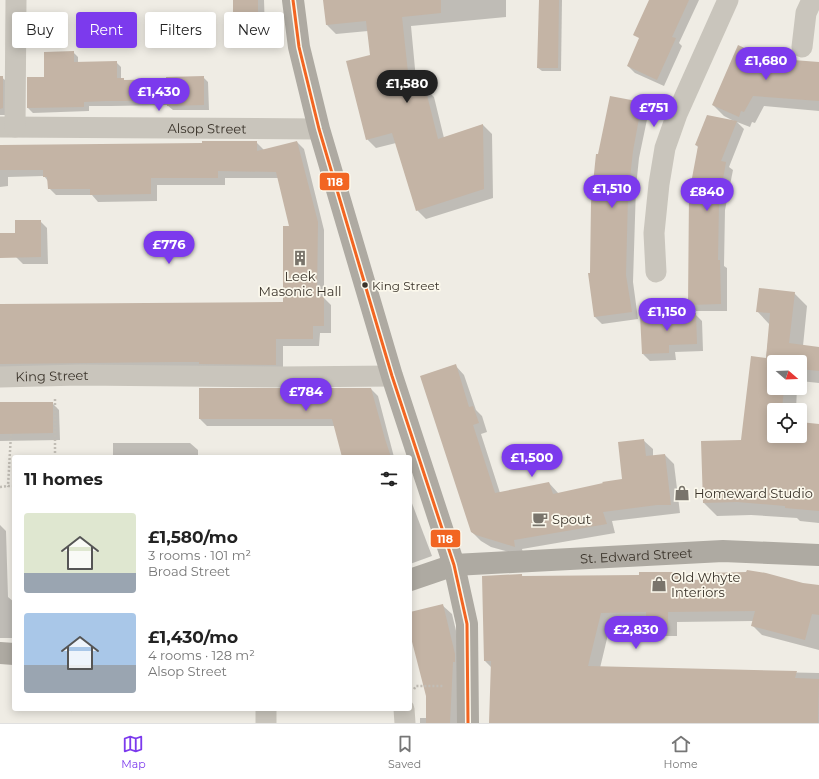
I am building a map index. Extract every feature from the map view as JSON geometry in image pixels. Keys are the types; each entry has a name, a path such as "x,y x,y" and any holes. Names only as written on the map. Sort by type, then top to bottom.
{"highway":[{"path":"293,0 299,47 318,129 392,376 454,566 467,624 468,723"},
{"name":"St. Edward Street","path":"412,579 454,566 723,551 819,555"},
{"path":"0,653 12,654"}],"street":[{"path":"8,127 16,0"},
{"path":"656,272 654,233 659,184 665,148 677,114 728,0"},
{"path":"802,47 806,13 812,0"},
{"name":"Alsop Street","path":"8,127 318,129"},
{"name":"King Street","path":"0,377 392,376"},
{"path":"266,711 266,723"},
{"path":"404,711 404,723"}],"path":[{"path":"55,455 56,376"},
{"path":"8,486 11,434"},
{"path":"0,486 12,486"}],"building":[{"path":"233,0 258,0 258,12 233,12"},
{"path":"323,0 441,0 441,13 402,17 410,91 425,87 438,139 483,124 484,189 416,211 392,133 366,140 346,61 370,55 366,21 326,25"},
{"path":"539,0 559,0 558,68 537,68"},
{"path":"649,0 689,0 672,37 676,38 657,80 627,66 639,38 633,35"},
{"path":"738,45 767,58 819,62 819,101 753,96 744,112 741,111 739,117 712,105"},
{"path":"74,51 74,62 117,61 117,78 124,78 124,80 204,76 204,105 167,106 167,101 106,101 84,102 84,107 27,108 27,77 44,77 44,52"},
{"path":"0,76 3,76 3,108 0,109"},
{"path":"610,96 642,102 633,151 628,196 626,275 632,312 594,317 588,273 590,273 591,203 596,154 598,154"},
{"path":"707,115 737,121 721,161 726,162 719,202 718,260 720,260 721,304 688,305 689,194 698,146 695,145"},
{"path":"202,141 257,141 257,151 297,141 318,222 317,296 324,297 324,326 313,326 313,339 276,339 276,365 199,364 199,362 0,364 0,304 283,302 283,226 289,226 276,172 218,171 218,178 151,178 151,194 90,195 90,189 48,189 47,177 43,177 43,170 0,170 0,145 202,143"},
{"path":"15,220 41,220 41,257 0,258 0,233 15,233"},
{"path":"759,288 795,292 789,343 819,347 819,371 807,370 807,355 767,355 767,395 783,395 783,403 767,403 767,443 807,443 807,423 819,424 819,511 785,508 785,506 737,502 703,503 701,441 741,440 751,356 766,358 770,313 756,312"},
{"path":"696,313 697,344 669,345 669,353 642,354 640,315"},
{"path":"456,364 469,407 473,406 479,423 473,425 495,493 549,482 553,494 603,483 602,482 622,479 618,442 644,439 646,456 665,454 671,505 657,505 603,512 607,524 514,540 515,547 476,535 471,532 420,376"},
{"path":"199,388 371,388 390,455 341,455 332,419 199,419"},
{"path":"0,402 53,402 53,433 0,434"},
{"path":"747,570 766,573 803,583 819,585 819,615 812,614 805,640 751,626 755,611 668,612 668,626 647,627 646,612 601,613 588,666 797,671 795,678 819,679 818,723 489,723 491,661 484,661 482,576 522,574 522,576 639,575 639,572 680,572 681,581 706,579 706,573 746,572"},
{"path":"443,604 455,654 455,662 453,662 450,723 426,723 426,696 412,642 412,612"}],"transit line":[{"name":"118","path":"293,0 299,47 319,129 392,376 454,565 467,624 468,723"}],"place":[{"name":"Leek Masonic Hall","path":"300,258"},
{"name":"King Street","path":"365,285"},
{"name":"Homeward Studio","path":"682,493"},
{"name":"Spout","path":"540,519"},
{"name":"Old Whyte Interiors","path":"659,584"}]}
